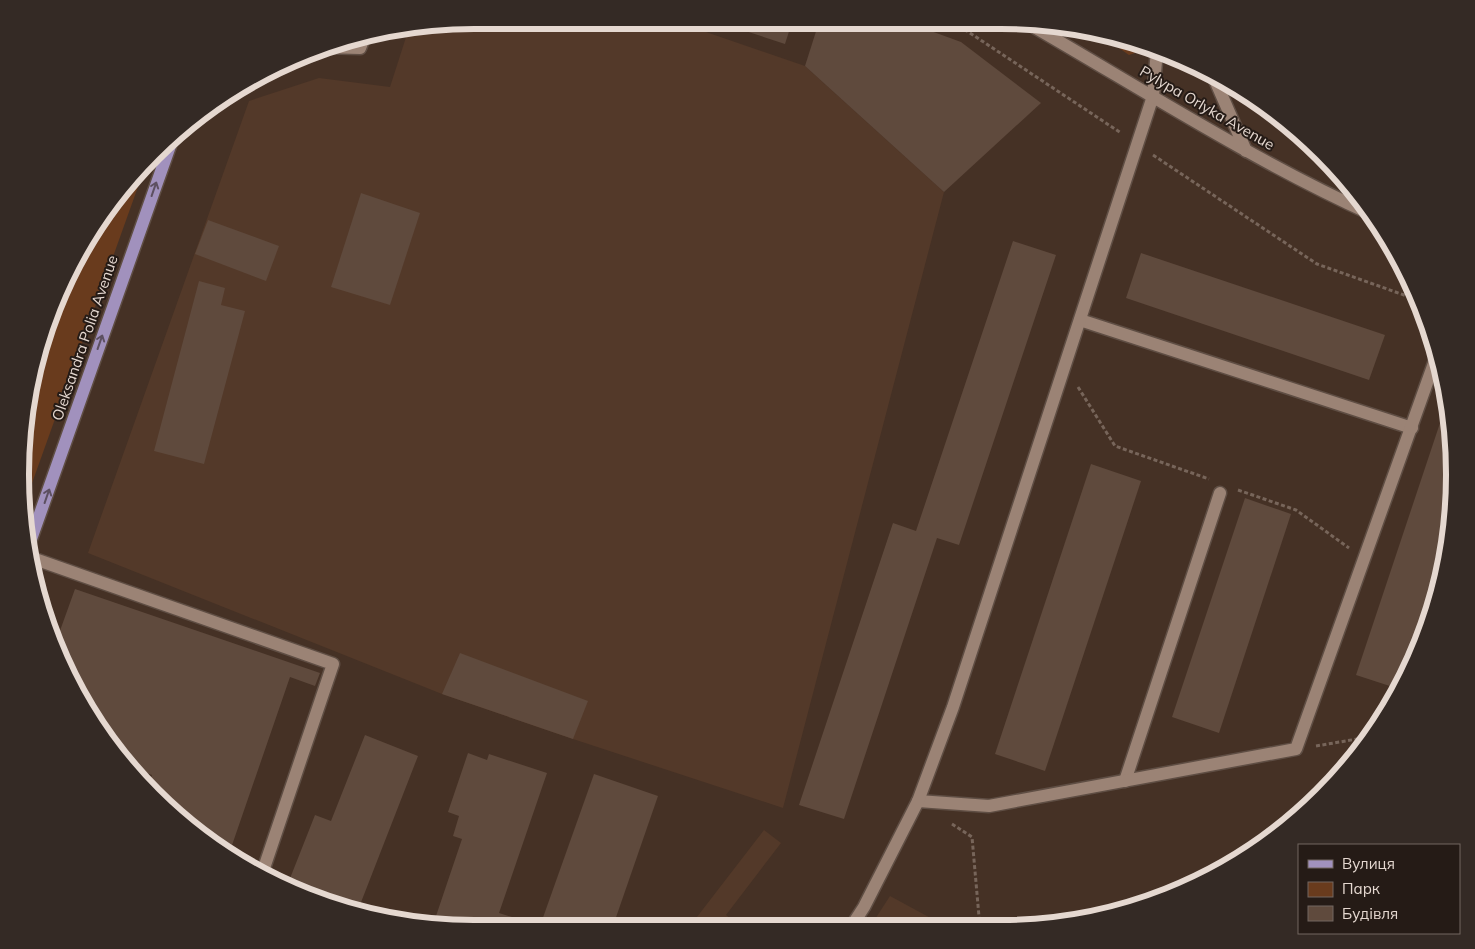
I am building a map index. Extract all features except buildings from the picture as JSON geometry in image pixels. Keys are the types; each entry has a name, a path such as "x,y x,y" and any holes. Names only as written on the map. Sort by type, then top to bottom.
{"main road":[{"name":"Pylypa Orlyka Avenue","path":"1041,31 1246,151 1357,208"},
{"path":"346,48 360,48 362,43"},
{"path":"856,920 918,801 953,707 1153,96 1156,57"},
{"path":"1217,85 1246,151"},
{"name":"Oleksandra Polia Avenue","path":"33,533 168,150"},
{"path":"1080,320 1412,428"},
{"path":"918,801 989,806 1296,749 1433,367"},
{"path":"1125,780 1220,493"},
{"path":"37,560 334,664 264,867"}],"path":[{"path":"962,29 1317,264 1409,297"},
{"path":"1064,366 1114,446 1209,479"},
{"path":"1237,489 1296,510 1364,559"},
{"path":"1296,749 1359,739"},
{"path":"949,822 972,838 979,920"}],"shaded area":[{"path":"474,29 697,29 805,66 944,192 783,808 442,694 88,553 249,101 319,78 390,87 407,34"},
{"path":"764,830 781,843 726,915 732,920 695,920"},
{"path":"890,896 934,920 875,920"}],"green space":[{"path":"1112,43 1137,50 1129,55"},
{"path":"141,179 30,490 30,445 33,416 37,388 52,331 88,252 121,203"}]}
